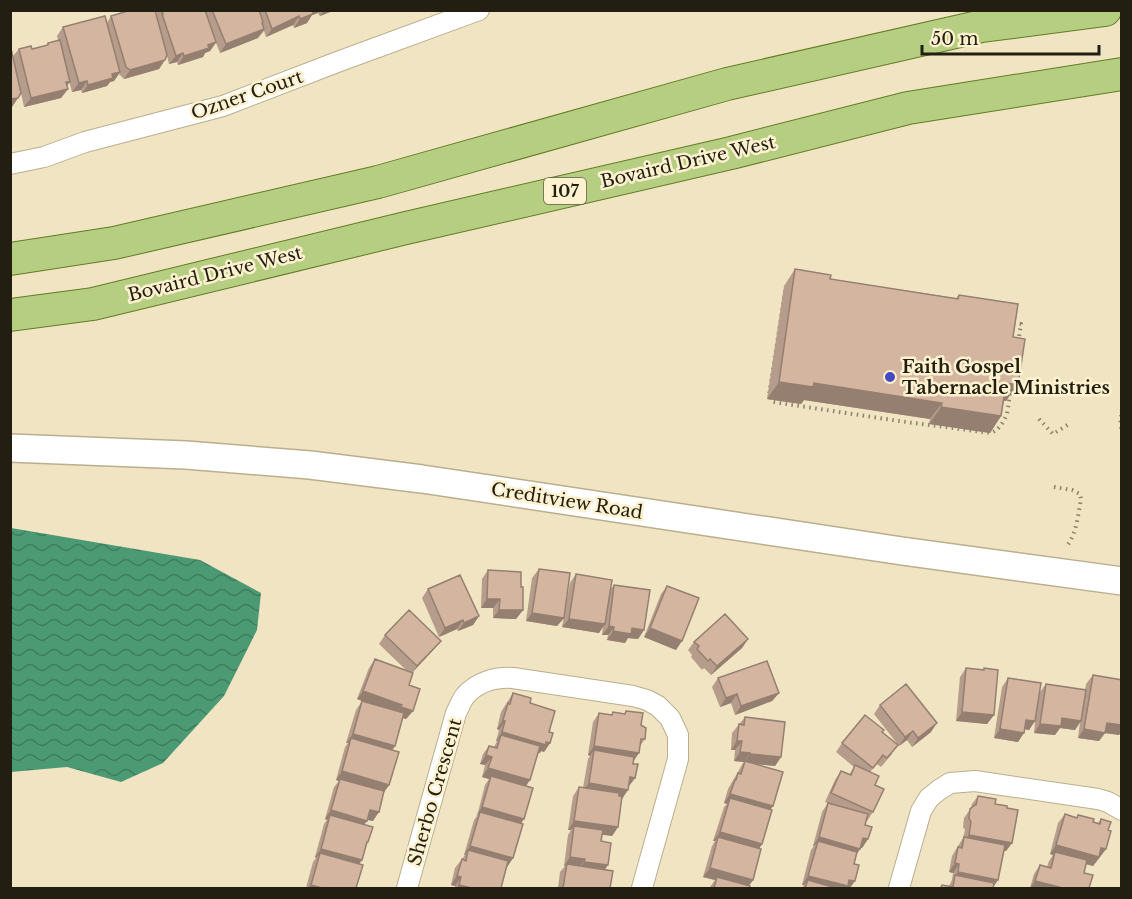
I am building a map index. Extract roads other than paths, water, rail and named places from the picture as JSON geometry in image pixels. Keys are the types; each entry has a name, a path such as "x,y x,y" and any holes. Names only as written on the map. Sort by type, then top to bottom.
{"main road":[{"path":"10,259 114,243 378,182 727,84 982,26 1105,10"},
{"name":"Bovaird Drive West","path":"10,315 93,304 406,228 731,153 908,108 1122,74"}],"street":[{"name":"Ozner Court","path":"10,164 44,157 84,142 223,106 479,10"},
{"name":"Creditview Road","path":"10,448 186,455 310,465 422,479 890,550 1122,581"},
{"name":"Sherbo Crescent","path":"407,888 456,714 464,697 474,688 502,677 633,696 658,706 670,718 678,735 678,759 642,888"},
{"path":"899,888 921,811 929,798 950,783 975,781 1075,796 1108,802 1122,810"}],"water":[{"path":"11,528 200,560 261,593 257,630 224,696 163,763 121,782 67,767 11,772"}],"place":[{"name":"Faith Gospel Tabernacle Ministries","path":"890,377"}]}
